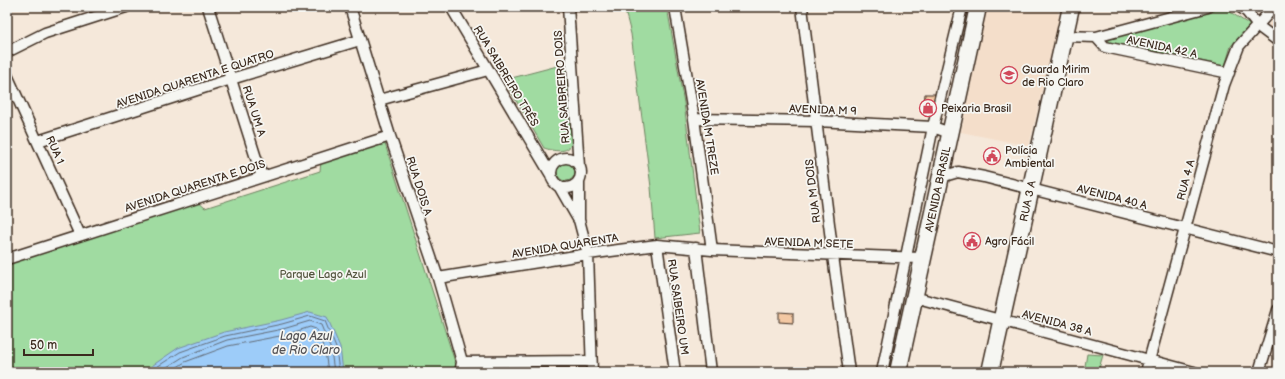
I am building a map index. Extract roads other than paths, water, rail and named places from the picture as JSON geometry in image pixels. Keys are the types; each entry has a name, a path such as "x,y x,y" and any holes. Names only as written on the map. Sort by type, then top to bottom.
{"main road":[{"name":"AVENIDA BRASIL","path":"898,372 978,7"},
{"name":"RUA 3 A","path":"990,372 1070,7"}],"street":[{"path":"7,52 45,32 126,7"},
{"name":"RUA UM A","path":"208,7 262,177"},
{"name":"RUA DOIS A","path":"350,7 390,136 438,278 461,367 465,372"},
{"name":"RUA SAIBREIRO TRÊS","path":"451,7 541,157 552,170"},
{"name":"RUA SAIBREIRO DOIS","path":"568,7 579,166"},
{"name":"AVENIDA M TREZE","path":"675,7 694,119 712,250"},
{"name":"RUA M DOIS","path":"802,7 849,372"},
{"name":"AVENIDA BRASIL","path":"882,372 933,126 962,7"},
{"name":"AVENIDA 42 A","path":"1064,36 1096,37 1208,7"},
{"path":"1240,7 1247,12 1258,26 1278,41"},
{"name":"RUA 4 A","path":"1146,372 1224,85 1239,46 1274,7"},
{"name":"AVENIDA 42 A","path":"1096,37 1105,47 1229,73"},
{"name":"AVENIDA QUARENTA E QUATRO","path":"38,141 231,79 360,40"},
{"path":"379,100 488,70"},
{"name":"RUA 1","path":"7,76 80,235"},
{"name":"AVENIDA M 9","path":"694,119 816,121 933,126 950,133"},
{"name":"AVENIDA QUARENTA E DOIS","path":"7,259 390,136"},
{"path":"579,220 559,186 553,179 552,170 557,161 566,158 576,162 579,166 579,220 588,254 592,372"},
{"name":"AVENIDA 40 A","path":"940,177 958,172 984,177 1278,252"},
{"path":"559,186 572,186 579,180"},
{"name":"AVENIDA QUARENTA","path":"438,278 588,254 657,245 696,248"},
{"name":"RUA SAIBEIRO UM","path":"657,245 675,372"},
{"path":"696,248 711,372"},
{"name":"AVENIDA M SETE","path":"696,248 833,256 922,258"},
{"name":"AVENIDA 38 A","path":"914,297 1194,372"},
{"path":"1259,372 1278,310"},
{"path":"461,367 591,361"}],"water":[{"name":"Lago Azul de Rio Claro","path":"310,312 327,317 340,347 343,372 143,372 178,348 224,332 281,320"}],"place":[{"name":"Guarda Mirim de Rio Claro","path":"1009,75"},
{"name":"Peixaria Brasil","path":"928,108"},
{"name":"Polícia Ambiental","path":"992,156"},
{"name":"Agro Fácil","path":"972,241"}],"park label":[{"name":"Parque Lago Azul","path":"323,274"}]}
